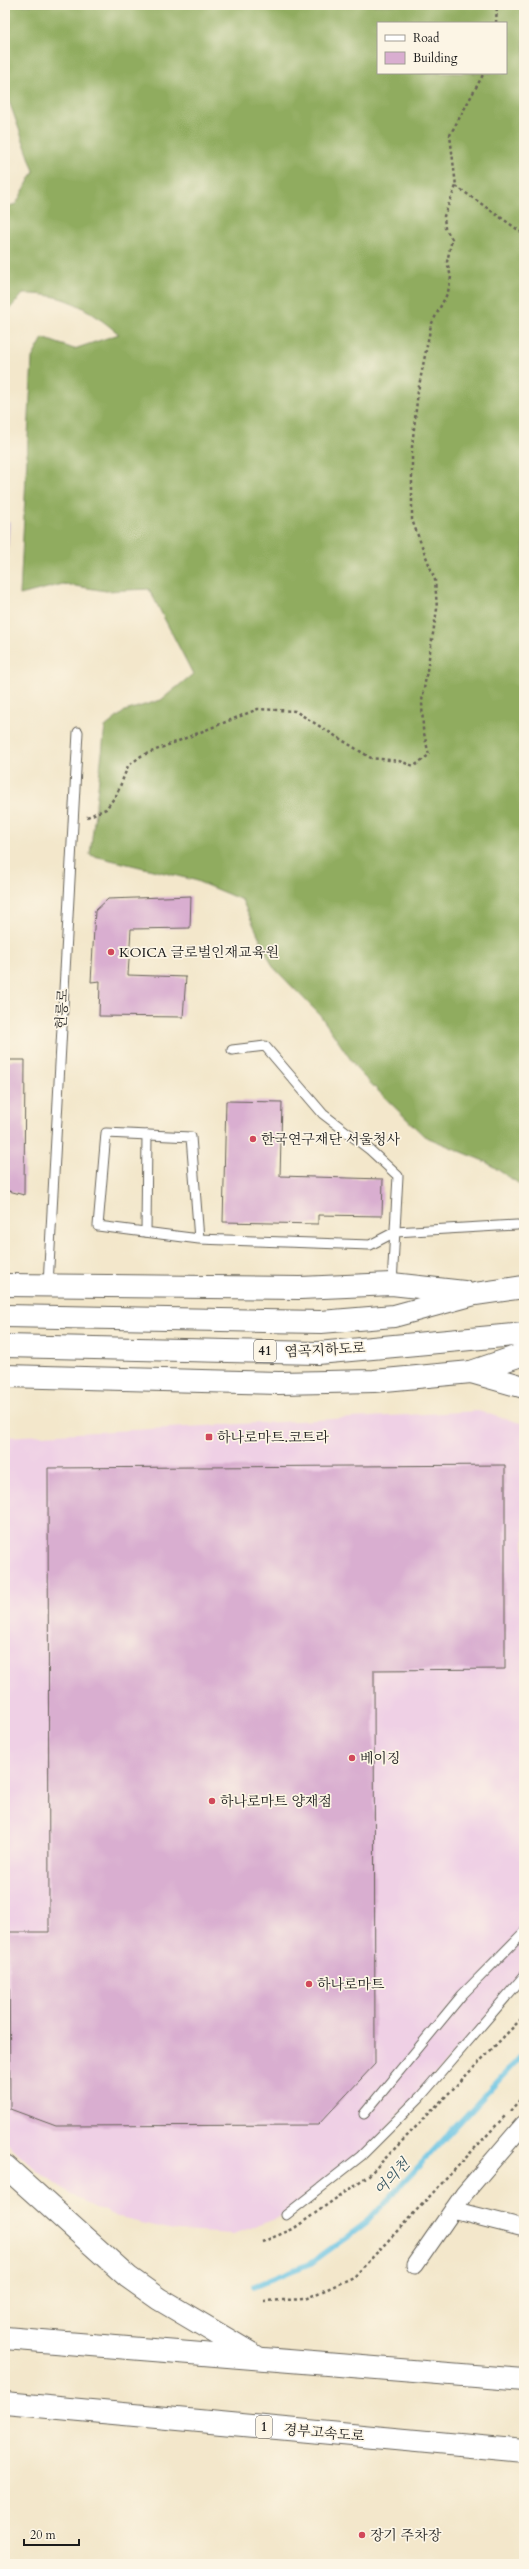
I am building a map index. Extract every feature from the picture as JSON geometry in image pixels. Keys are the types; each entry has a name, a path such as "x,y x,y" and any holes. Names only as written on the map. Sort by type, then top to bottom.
{"main road":[{"path":"5,1285 48,1287 300,1288 392,1284 475,1294"},
{"name":"41","path":"475,1294 524,1287"},
{"name":"염곡지하도로","path":"5,1316 321,1322 394,1316 475,1294"},
{"name":"염곡지하도로","path":"5,1346 318,1353 524,1334"},
{"path":"5,1376 279,1383 374,1381 471,1372 524,1354"},
{"path":"471,1372 524,1387"},
{"path":"5,2166 128,2277 159,2299 259,2359"},
{"path":"5,2338 524,2380"},
{"name":"경부고속도로","path":"5,2403 524,2451"}],"street":[{"path":"415,2265 453,2210 524,2124"},
{"path":"453,2210 524,2228"}],"lane":[{"name":"헌릉로","path":"48,1287 78,732"},
{"path":"232,1050 265,1046 323,1114 370,1150 398,1176 392,1284"},
{"path":"199,1239 191,1137 106,1133 98,1226 199,1239 370,1245 395,1232 517,1225"},
{"path":"146,1232 147,1135"},
{"path":"364,2114 462,1995 524,1932"},
{"path":"286,2215 361,2156 420,2097 524,1976"}],"path":[{"path":"496,22 497,5"},
{"path":"72,824 106,809 117,794 128,766 141,756 258,709 295,711 371,758 399,761 414,766 428,755 423,729 422,700 437,609 435,580 412,520 412,447 418,391 431,326 448,292 451,277 447,262 452,238 445,228 444,216 456,186 450,135 483,74"},
{"path":"456,186 524,234"},
{"path":"264,2301 305,2299 354,2277 524,2096"}],"shaded area":[{"path":"5,522 10,522 5,595"},
{"name":"하나로마트 양재점","path":"478,1411 524,1424 524,1976 361,2156 286,2215 234,2234 178,2231 119,2218 77,2198 39,2172 5,2141 5,1437"}],"green space":[{"path":"5,5 524,5 524,1187 486,1162 424,1136 360,1073 320,1015 273,967 242,900 194,880 90,855 105,727 125,711 161,700 193,674 149,589 106,591 63,584 20,595 32,358 43,338 74,349 119,334 86,310 64,299 52,296 23,294 5,314 5,207 16,204 34,171 5,90"}],"building":[{"name":"KOICA 글로벌인재교육원","path":"191,896 190,928 131,929 128,975 186,977 183,1017 99,1016 100,981 91,982 95,911 108,899"},
{"path":"5,1060 25,1060 24,1195 5,1190"},
{"name":"한국연구재단 서울청사","path":"226,1101 282,1102 280,1176 383,1179 382,1216 318,1215 318,1224 223,1222"},
{"name":"하나로마트 양재점","path":"505,1465 505,1669 374,1670 375,2064 318,2125 56,2126 10,2109 9,1932 49,1932 48,1468"}],"waterway":[{"name":"여의천","path":"254,2286 311,2263 367,2222 524,2053"}],"place":[{"name":"KOICA 글로벌인재교육원","path":"111,952"},
{"name":"한국연구재단 서울청사","path":"253,1139"},
{"name":"하나로마트.코트라","path":"209,1437"},
{"name":"베이징","path":"352,1758"},
{"name":"하나로마트 양재점","path":"212,1801"},
{"name":"하나로마트","path":"309,1984"},
{"name":"장기 주차장","path":"362,2535"}]}
